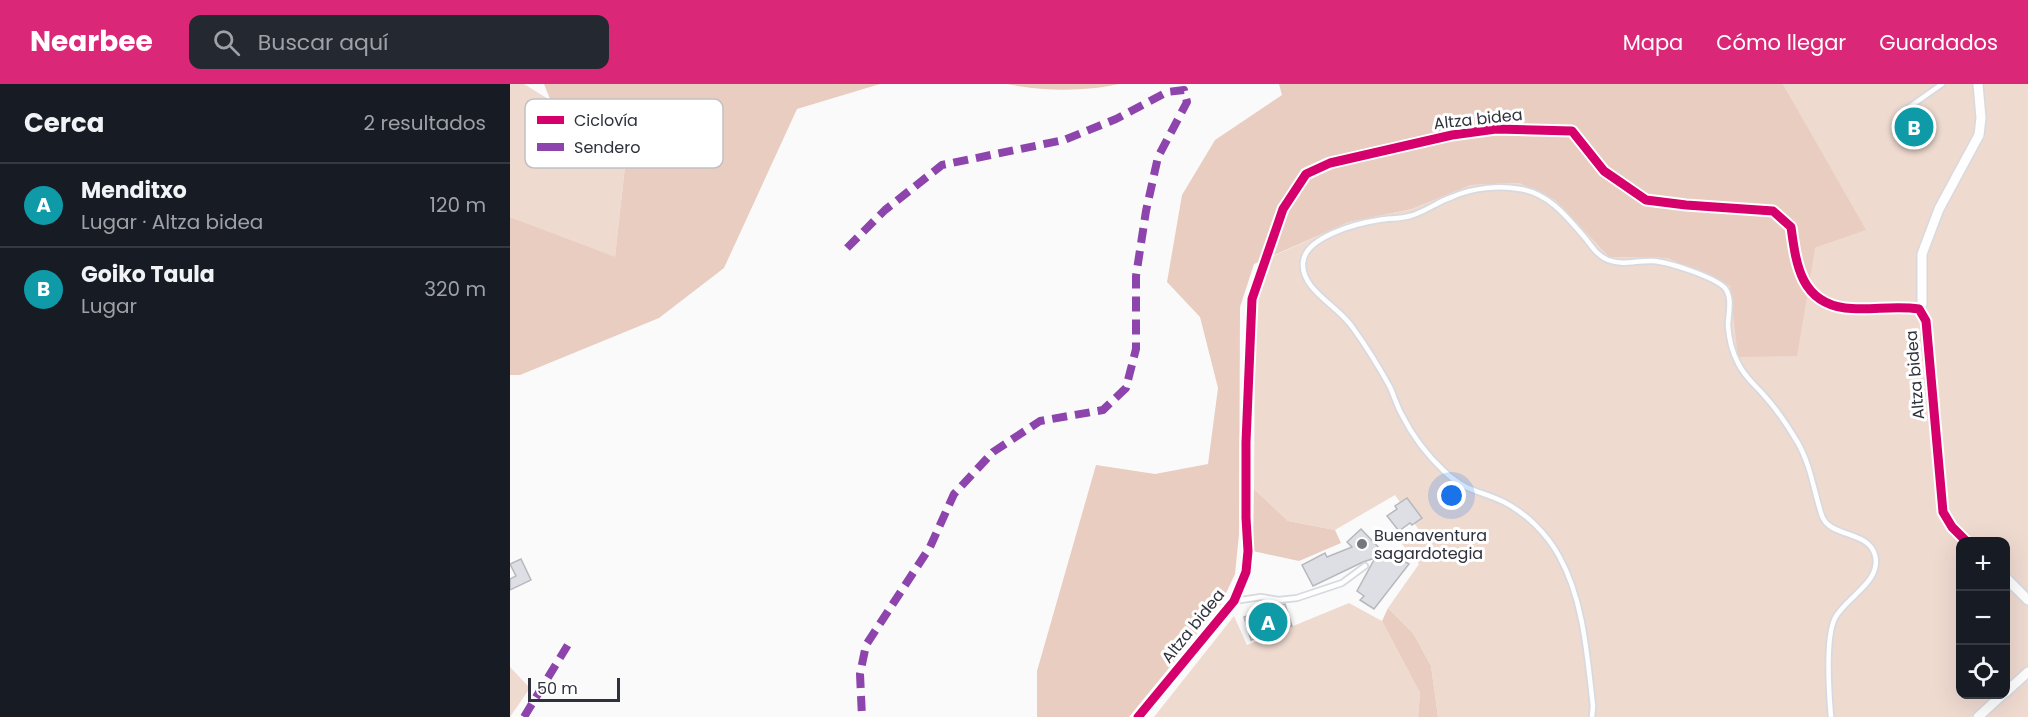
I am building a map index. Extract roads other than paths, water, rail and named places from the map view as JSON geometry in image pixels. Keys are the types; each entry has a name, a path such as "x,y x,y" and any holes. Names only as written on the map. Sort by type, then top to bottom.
{"street":[{"path":"1919,309 1922,304 1922,254 1939,210 1979,135 1981,118 1978,84"},
{"name":"Altza bidea","path":"1138,717 1234,601 1246,572 1248,551 1246,442 1252,299 1283,209 1306,174 1330,163 1452,135 1496,129 1572,130 1604,171 1646,200 1773,211 1791,227 1795,259 1803,281 1819,299 1844,308 1919,309 1926,321 1943,512 1952,527 1962,537"},
{"path":"2010,583 2028,600"},
{"path":"2010,688 2028,672"},
{"path":"1978,717 1998,699"}],"lane":[{"path":"1900,113 1942,84"},
{"path":"1592,717 1593,706 1581,621 1559,556 1544,534 1527,518 1504,502 1460,485 1428,453 1403,417 1389,386 1352,325 1336,308 1318,295 1307,279 1303,262 1305,252 1324,237 1378,220 1409,217 1462,193 1488,188 1515,188 1530,190 1563,212 1601,257 1623,264 1652,260 1667,263 1713,280 1724,288 1729,296 1728,328 1736,361 1746,376 1763,393 1799,444 1811,476 1823,521 1831,527 1866,542 1874,550 1876,562 1874,574 1844,604 1830,632 1831,717"},
{"path":"1234,601 1261,597 1279,600 1297,598 1342,583 1365,566"}],"place":[{"name":"Goiko Taula","path":"1914,127"},
{"name":"Buenaventura sagardotegia","path":"1362,544"},
{"name":"Menditxo","path":"1268,622"}]}
